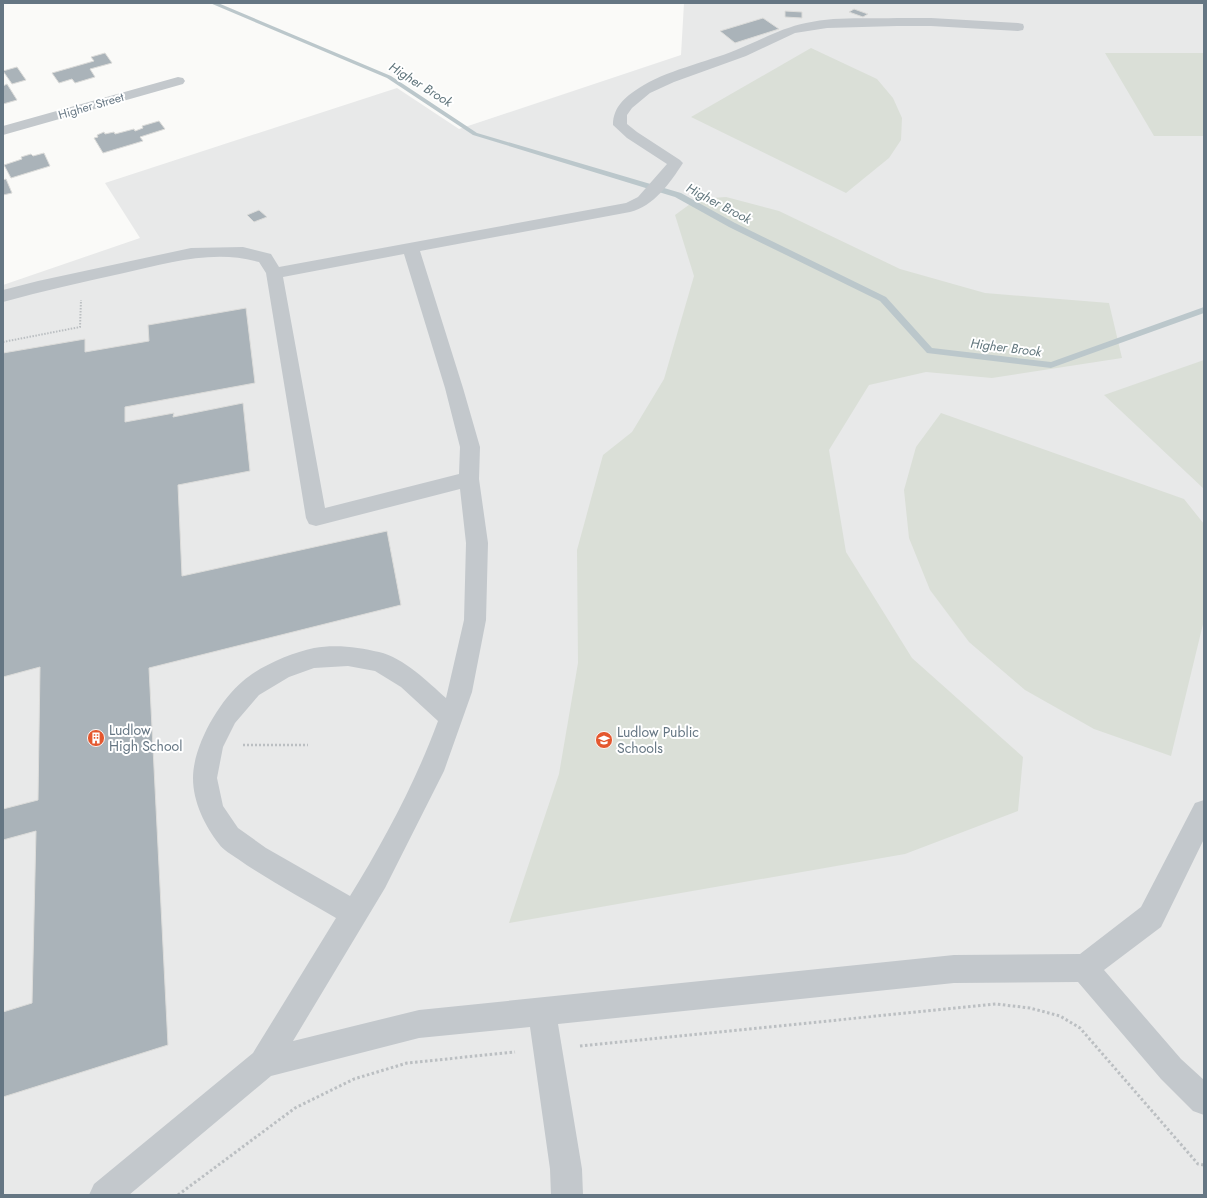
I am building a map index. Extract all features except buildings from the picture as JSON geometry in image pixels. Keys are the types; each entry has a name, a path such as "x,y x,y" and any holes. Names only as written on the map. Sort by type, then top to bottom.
{"street":[{"path":"274,273 630,207 644,200 668,175 675,163 632,135 620,125 620,115 626,105 645,90 669,79 741,54 791,30 827,24 931,22 1018,27"},
{"name":"Higher Street","path":"3,131 178,81"},
{"path":"105,1195 263,1063 376,879 435,762 460,692 475,620 477,542 469,479 470,447 454,388 410,247"},
{"path":"3,296 38,286 191,253 243,252 266,258 274,273 316,518 469,479"},
{"path":"355,914 257,856 229,837 211,810 205,778 211,745 227,715 251,688 281,669 314,658 348,656 380,662 409,680 451,717"},
{"path":"263,1063 419,1024 542,1010 954,969 1084,968 1151,917 1204,812"},
{"path":"1084,968 1171,1069 1204,1100"},
{"path":"542,1010 566,1182"}],"path":[{"path":"3,342 80,327 81,295"},
{"path":"211,745 308,745"},
{"path":"178,1195 295,1108 354,1078 407,1063 996,1004 1030,1008 1060,1016 1080,1028 1198,1164 1204,1165"}],"shaded area":[{"name":"Ludlow Public Schools","path":"684,3 1204,3 1204,1195 3,1195 3,285 140,238 105,183 397,88 459,129 681,55"},
{"path":"811,48 877,79 893,98 902,118 901,140 889,158 846,193 691,117"},
{"path":"1105,53 1204,53 1204,136 1154,136"},
{"path":"726,197 779,211 900,269 985,293 1109,303 1122,358 992,378 926,372 869,385 829,450 846,552 912,658 1023,757 1018,811 905,854 509,923 559,774 578,663 577,550 603,455 632,432 664,379 694,276 675,215 697,199"},
{"path":"1204,360 1204,489 1104,395"},
{"path":"941,413 1184,499 1204,524 1204,620 1171,756 1094,729 1025,690 969,642 930,590 909,538 904,490 916,447"}],"waterway":[{"name":"Higher Brook","path":"213,3 389,77 475,134 678,195 732,225 883,299 930,351 1051,365 1204,310"}],"place":[{"name":"Ludlow High School","path":"96,738"},
{"name":"Ludlow Public Schools","path":"604,740"}]}
